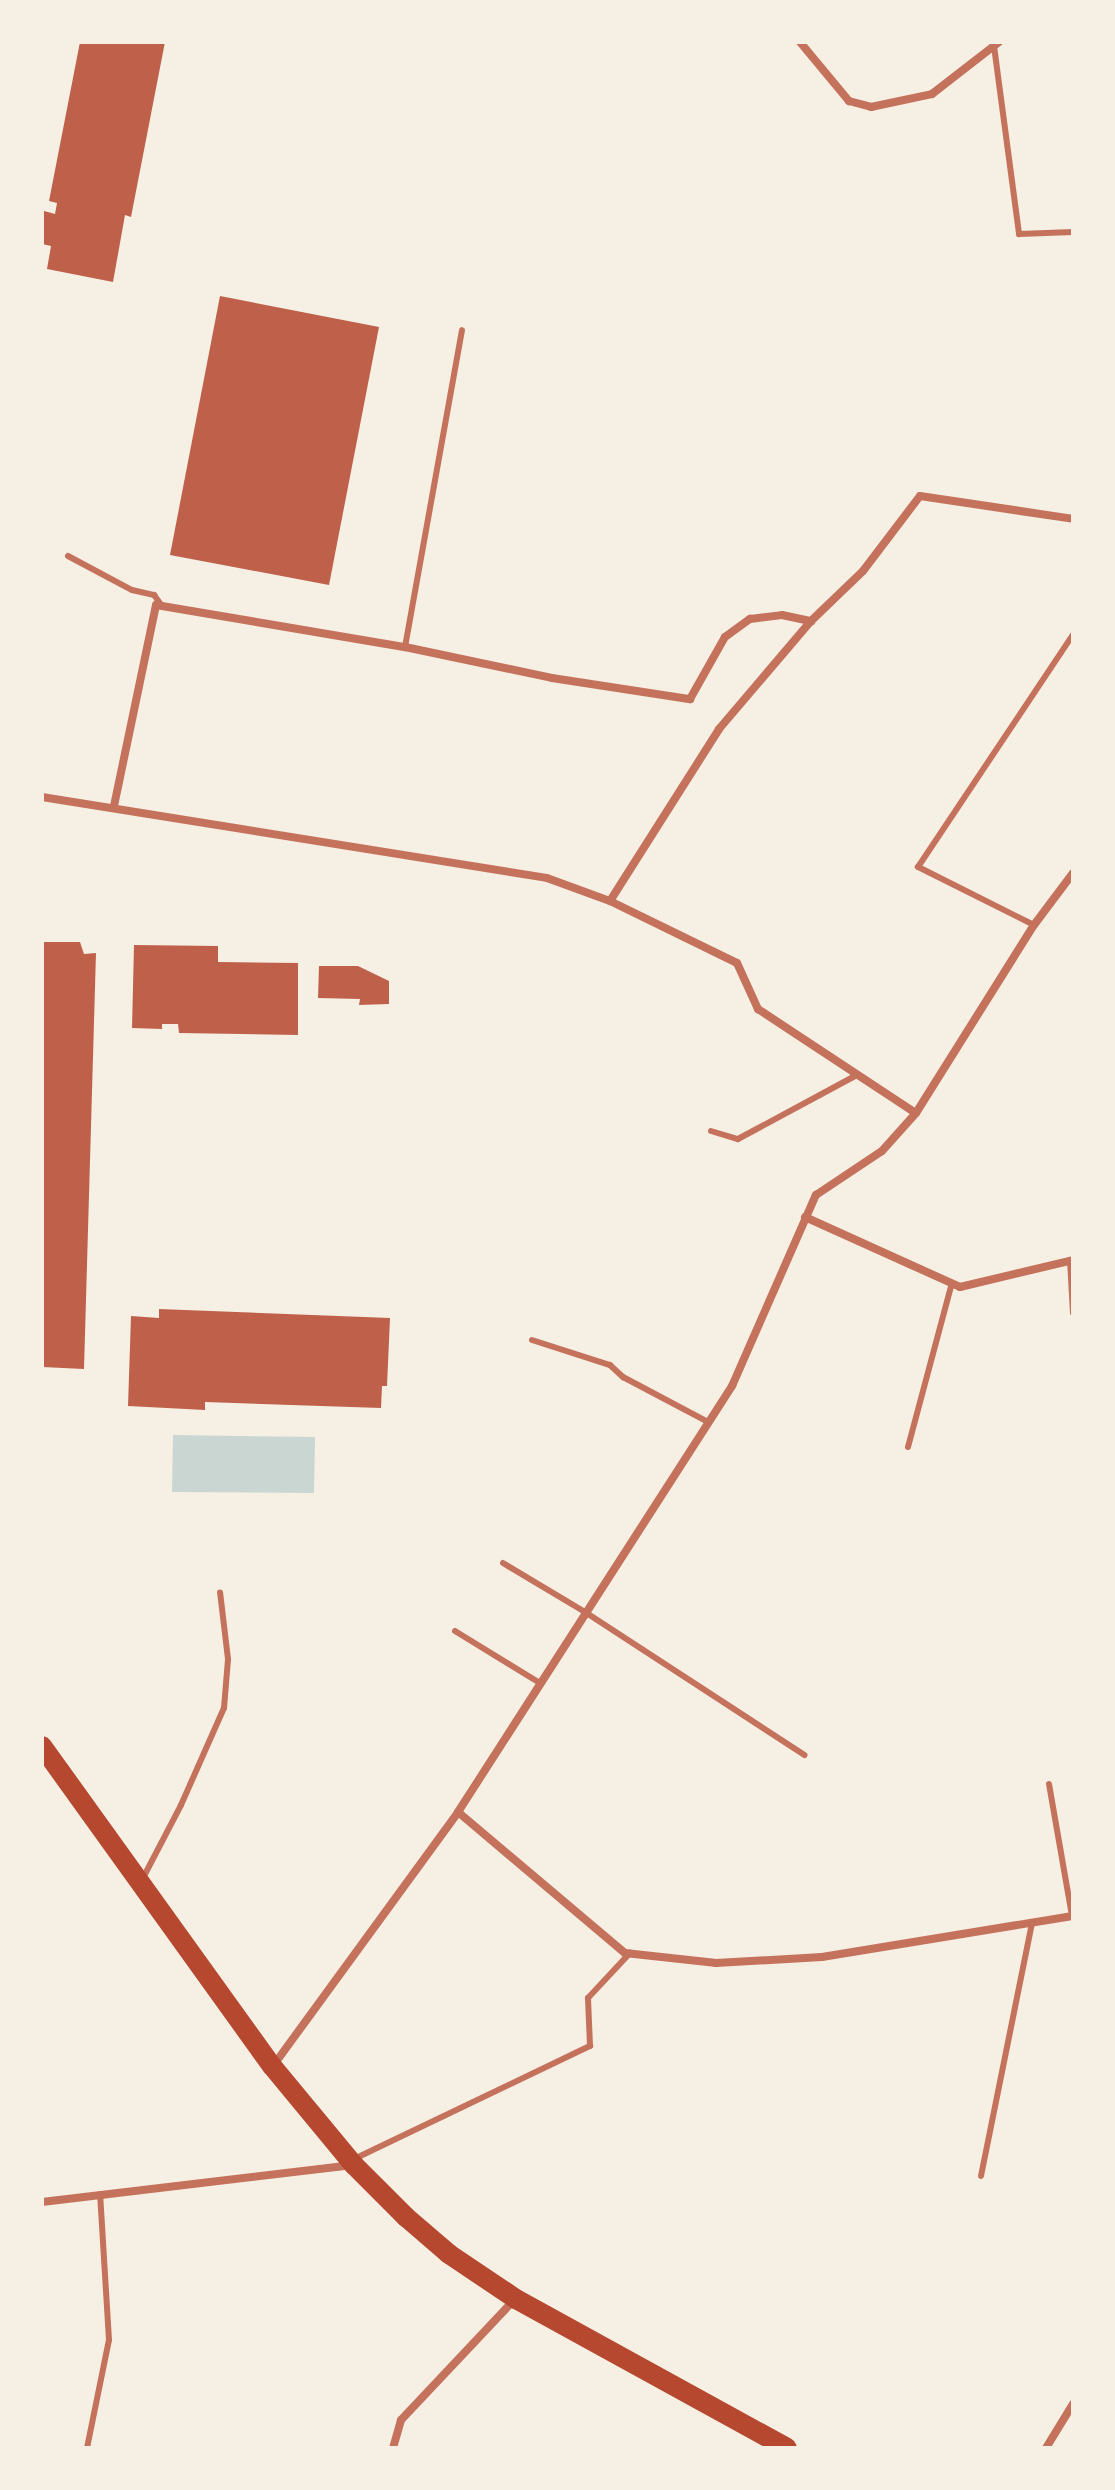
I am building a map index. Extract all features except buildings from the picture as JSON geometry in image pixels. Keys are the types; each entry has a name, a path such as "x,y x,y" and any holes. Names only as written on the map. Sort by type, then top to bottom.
{"main road":[{"path":"42,1746 142,1881 272,2066 352,2162 406,2217 449,2254 516,2299 787,2448"}],"street":[{"path":"800,42 849,101 871,107 932,94 996,44"},
{"path":"610,901 719,729 811,621 863,571 920,496 1073,519"},
{"path":"114,806 156,605 405,647 552,678 690,699 725,637 750,619 782,615 811,621"},
{"path":"42,797 114,806 547,878 610,901 737,963 758,1009 916,1113"},
{"path":"272,2066 458,1812 732,1386 816,1195 882,1151 916,1113 1034,925 1073,873"},
{"path":"805,1217 960,1287 1072,1260"},
{"path":"458,1812 630,1953 716,1963 822,1957 1072,1916"},
{"path":"42,2202 352,2162"},
{"path":"393,2448 401,2420 516,2299"},
{"path":"1046,2448 1073,2404"}],"lane":[{"path":"996,44 1019,234 1073,232"},
{"path":"405,647 462,330"},
{"path":"68,556 132,590 154,595 163,607"},
{"path":"1034,925 918,867 1073,635"},
{"path":"711,1131 738,1139 857,1075"},
{"path":"1072,1260 1073,1313"},
{"path":"908,1447 952,1283"},
{"path":"532,1340 610,1365 623,1377 708,1422"},
{"path":"503,1563 585,1612 804,1755"},
{"path":"142,1881 181,1805 224,1708 228,1659 220,1592"},
{"path":"455,1631 540,1683"},
{"path":"1049,1784 1072,1916"},
{"path":"981,2176 1032,1923"},
{"path":"352,2162 590,2046 588,1998 630,1953"},
{"path":"87,2448 109,2340 100,2194"}],"shaded area":[{"path":"173,1435 315,1437 314,1493 172,1492"}]}
